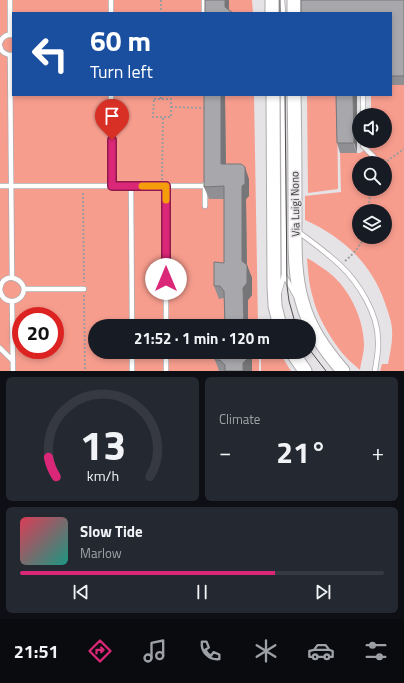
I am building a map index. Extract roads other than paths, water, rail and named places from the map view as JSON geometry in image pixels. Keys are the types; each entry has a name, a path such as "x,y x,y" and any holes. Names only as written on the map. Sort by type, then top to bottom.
{"main road":[{"path":"272,0 272,12"},
{"path":"294,0 294,12"},
{"name":"Via Luigi Nono","path":"273,96 274,286 275,306 278,319"},
{"name":"Via Luigi Nono","path":"294,96 295,229 299,292 305,312 321,344 344,371"},
{"path":"297,359 305,371"}],"lane":[{"path":"10,0 12,35 4,36 0,45 4,53 12,55 12,278"},
{"path":"111,0 111,12"},
{"path":"204,0 204,12"},
{"path":"282,0 282,12"},
{"path":"111,96 112,186"},
{"path":"275,306 284,274 283,96"},
{"path":"363,96 363,108"},
{"path":"365,148 373,156"},
{"path":"205,178 205,206"},
{"path":"0,186 205,186"},
{"path":"131,186 132,319"},
{"path":"164,186 166,319"},
{"path":"295,229 340,266 366,299 377,327 378,353 375,371"},
{"path":"284,274 305,312"},
{"path":"8,278 12,278 15,278 21,282 24,290 22,296 16,301 5,299 2,296 0,289 2,282 8,278"},
{"path":"24,290 84,289"},
{"path":"12,301 13,371"},
{"path":"0,348 13,361"},
{"path":"132,359 132,371"},
{"path":"166,359 166,371"}],"tram line":[{"path":"280,0 280,12"},
{"path":"285,96 287,286 294,319"},
{"path":"316,358 326,371"}]}
